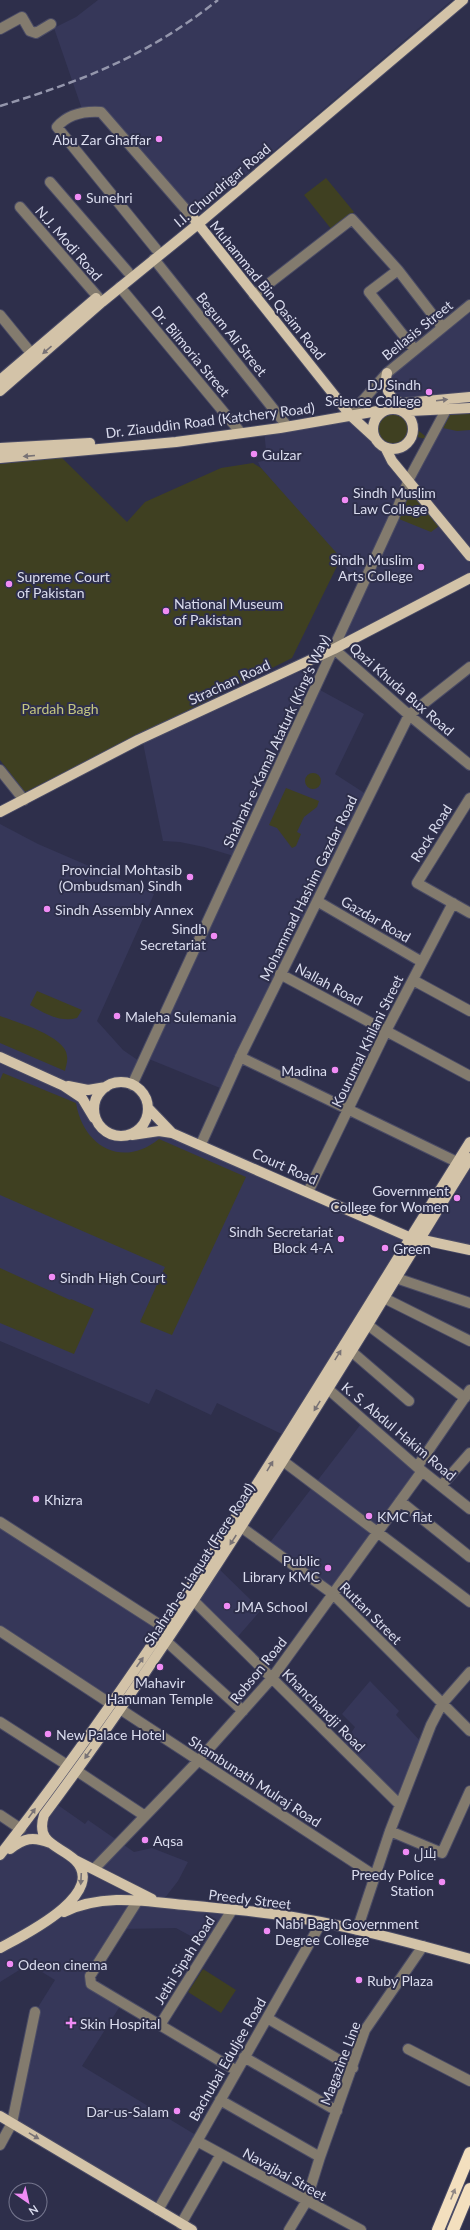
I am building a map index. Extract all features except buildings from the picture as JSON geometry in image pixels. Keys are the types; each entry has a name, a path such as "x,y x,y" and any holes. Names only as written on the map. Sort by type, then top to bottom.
{"highway":[{"path":"438,2230 470,2153"},
{"path":"453,2230 470,2189"}],"main road":[{"name":"I.I. Chundrigar Road","path":"0,391 452,0"},
{"name":"I.I. Chundrigar Road","path":"0,380 30,353 156,249 196,221 463,0"},
{"name":"Muhammad Bin Qasim Road","path":"196,221 254,295 351,412 374,437"},
{"path":"386,449 404,447 411,439 413,422 397,407 396,402 390,396 386,382 387,373"},
{"name":"Dr. Ziauddin Road (Katchery Road)","path":"0,448 177,437 240,431 286,425 351,412 470,397"},
{"name":"Dr. Ziauddin Road (Katchery Road)","path":"397,407 410,411 470,408"},
{"path":"397,407 375,420 373,427 374,437 386,449 392,461 409,479 470,556"},
{"name":"Dr. Ziauddin Road (Katchery Road)","path":"0,458 176,442 240,431"},
{"name":"Strachan Road","path":"0,812 138,740 334,649 470,578"},
{"path":"0,1057 64,1086 82,1098 96,1121 106,1132 115,1136 128,1136 159,1131 172,1133"},
{"path":"64,1086 88,1090 106,1087 115,1083 132,1085 138,1088 146,1098 148,1108 146,1121 141,1128 128,1136"},
{"path":"96,1121 94,1105 99,1095 106,1087"},
{"name":"Court Road","path":"148,1108 172,1133 201,1144 414,1238 470,1250"},
{"name":"Shahrah-e-Liaquat (Frere Road)","path":"0,1857 67,1765 116,1706 168,1634 263,1478 414,1238 470,1142"},
{"name":"Shahrah-e-Liaquat (Frere Road)","path":"50,1843 42,1830 44,1815 77,1771 116,1706 194,1601 368,1325 396,1278 414,1238 470,1158"},
{"path":"0,1857 19,1842 29,1838 39,1839 50,1843 74,1860 161,1903"},
{"path":"0,1948 50,1918 74,1898 80,1889 83,1878 81,1868 74,1860"},
{"name":"Preedy Street","path":"50,1918 80,1904 111,1900 138,1900 274,1914 357,1930 470,1959"},
{"path":"0,2117 192,2230"}],"street":[{"path":"0,28 22,17 30,30 36,32 51,24"},
{"name":"Muhammad Bin Qasim Road","path":"156,249 57,127 63,120 83,112 101,112 196,221"},
{"path":"50,182 128,272"},
{"name":"N.J. Modi Road","path":"20,207 98,297"},
{"path":"254,295 352,219 398,270 442,327"},
{"name":"Begum Ali Street","path":"154,259 286,425"},
{"path":"398,270 369,292 415,350"},
{"name":"Dr. Bilmoria Street","path":"120,287 240,431"},
{"name":"Bellasis Street","path":"351,412 387,373 470,305"},
{"path":"0,315 30,353"},
{"name":"Shahrah-e-Kamal Ataturk (King's Way)","path":"132,1085 334,649 394,517 409,479 446,410"},
{"name":"Qazi Khuda Bux Road","path":"334,649 409,715 470,765"},
{"name":"Mohammad Hashim Gazdar Road","path":"201,1144 240,1057 280,974 409,715 470,667"},
{"path":"0,770 24,800"},
{"name":"Rock Road","path":"453,903 417,883 470,798"},
{"name":"Gazdar Road","path":"317,901 422,962"},
{"path":"453,903 470,913"},
{"name":"Kourumal Khilani Street","path":"308,1192 386,1031 453,903"},
{"name":"Nallah Road","path":"280,974 470,1076"},
{"path":"413,980 470,1011"},
{"path":"240,1057 457,1162"},
{"path":"396,1278 470,1303"},
{"path":"384,1298 470,1341"},
{"path":"368,1325 467,1394"},
{"path":"351,1351 409,1400"},
{"name":"K. S. Abdul Hakim Road","path":"328,1389 419,1469 468,1504"},
{"name":"Robson Road","path":"94,1869 198,1761 272,1678 400,1501 467,1394"},
{"path":"441,1486 470,1453"},
{"path":"283,1461 470,1602"},
{"path":"400,1501 470,1557"},
{"path":"0,1522 168,1634 243,1711"},
{"name":"Ruttan Street","path":"241,1527 284,1556 333,1594 470,1731"},
{"name":"Khanchandji Road","path":"194,1601 400,1805"},
{"name":"Shambunath Mulraj Road","path":"0,1630 375,1876"},
{"path":"357,1930 390,1830 431,1725 442,1704 470,1673"},
{"path":"0,1722 67,1765"},
{"path":"77,1771 145,1816"},
{"path":"390,1830 442,1853 470,1791"},
{"path":"0,1815 21,1829"},
{"path":"138,1900 89,1980 95,1988 237,2071"},
{"name":"Jethi Sipah Road","path":"160,2025 232,1910"},
{"name":"Bachubai Eduljee Road","path":"158,2210 320,1923"},
{"name":"Magazine Line","path":"289,2230 306,2202 320,2157 353,2068 365,2030 423,1946"},
{"path":"0,2145 12,2123 35,2012"},
{"path":"266,2018 353,2068"},
{"path":"408,2049 470,2081"},
{"path":"244,2058 337,2111"},
{"path":"220,2100 320,2157"},
{"name":"Navajbai Street","path":"197,2141 306,2202 361,2230"},
{"path":"181,2224 222,2154"}],"shaded area":[{"path":"98,0 452,0 194,219 101,112 83,112 54,28 76,17"},
{"path":"470,305 470,578 334,649 362,587 261,468 258,462 267,460 264,430 350,415 410,481 446,410 447,400 396,402 386,377"},
{"path":"310,670 309,684 237,857 204,847 180,842 163,841 143,743 286,675"},
{"name":"Sindh Secretariat","path":"320,690 364,714 335,774 369,796 225,1090 144,1057"},
{"name":"Sindh High Court","path":"0,824 38,844 154,894 97,1021 123,1050 142,1063 131,1082 88,1090 82,1098 94,1105 94,1114 102,1129 115,1136 159,1131 409,1237 288,1437 217,1403 211,1415 156,1389 149,1404 0,1341"},
{"name":"Government College for Women","path":"470,1157 470,1250 419,1239"},
{"path":"364,1420 422,1471 333,1594 268,1545"},
{"path":"0,1522 164,1627 112,1704 0,1631"},
{"name":"JMA School","path":"216,1566 261,1610 234,1641 194,1601"},
{"path":"370,1681 399,1711 396,1715 423,1744 400,1805 342,1747 355,1727 342,1714"},
{"path":"45,1796 85,1824 88,1820 134,1852 152,1848 188,1862 178,1881 161,1903 232,1910 209,1946 176,1928 120,1929 89,1980 122,2003 82,2066 199,2137 158,2210 12,2123 35,2012 55,1980 29,1964 0,1982 0,1856"}],"green space":[{"path":"326,178 354,212 332,230 304,195"},
{"path":"404,412 409,416 414,427 430,440 413,436 407,445 399,449 391,450 383,447 377,441 373,433 374,424 379,414"},
{"path":"470,413 470,430 457,431 443,428 450,415"},
{"name":"Pardah Bagh","path":"61,457 127,522 145,502 221,468 253,463 261,468 341,558 292,658 25,792 0,760 0,464"},
{"path":"410,482 443,523 431,532 394,517"},
{"path":"310,773 316,773 321,778 319,787 316,789 310,789 305,784 305,778"},
{"path":"286,788 319,801 317,807 304,817 297,832 301,834 296,846 292,848 277,828 269,825"},
{"path":"37,991 82,1010 77,1018 71,1019 58,1018 47,1014 30,1005"},
{"path":"0,1016 28,1026 50,1036 58,1042 64,1049 67,1056 65,1071 0,1043"},
{"path":"3,1073 76,1103 80,1118 87,1131 96,1141 106,1148 118,1152 131,1152 145,1148 159,1139 246,1177 172,1335 140,1322 165,1267 0,1195 0,1080"},
{"path":"0,1268 70,1300 71,1299 94,1309 74,1354 0,1323"},
{"path":"203,1969 236,1990 221,2013 188,1992"}],"railway":[{"path":"0,106 88,76 114,64 166,37 192,20 218,0"}],"place":[{"name":"Abu Zar Ghaffar","path":"159,139"},
{"name":"Sunehri","path":"78,197"},
{"name":"DJ Sindh Science College","path":"429,392"},
{"name":"Gulzar","path":"254,454"},
{"name":"Sindh Muslim Law College","path":"345,500"},
{"name":"Sindh Muslim Arts College","path":"421,567"},
{"name":"Supreme Court of Pakistan","path":"9,584"},
{"name":"National Museum of Pakistan","path":"166,611"},
{"name":"Provincial Mohtasib (Ombudsman) Sindh","path":"190,877"},
{"name":"Sindh Assembly Annex","path":"47,909"},
{"name":"Sindh Secretariat","path":"214,936"},
{"name":"Maleha Sulemania","path":"117,1016"},
{"name":"Madina","path":"335,1070"},
{"name":"Government College for Women","path":"457,1198"},
{"name":"Sindh Secretariat Block 4-A","path":"341,1239"},
{"name":"Green","path":"385,1248"},
{"name":"Sindh High Court","path":"52,1277"},
{"name":"Khizra","path":"36,1499"},
{"name":"KMC flat","path":"369,1516"},
{"name":"Public Library KMC","path":"328,1568"},
{"name":"JMA School","path":"227,1606"},
{"name":"Mahavir Hanuman Temple","path":"160,1667"},
{"name":"New Palace Hotel","path":"48,1734"},
{"name":"Aqsa","path":"145,1840"},
{"name":"بلال","path":"406,1852"},
{"name":"Preedy Police Station","path":"442,1882"},
{"name":"Nabi Bagh Government Degree College","path":"267,1931"},
{"name":"Odeon cinema","path":"10,1964"},
{"name":"Ruby Plaza","path":"359,1980"},
{"name":"Skin Hospital","path":"71,2023"},
{"name":"Dar-us-Salam","path":"177,2111"}]}
